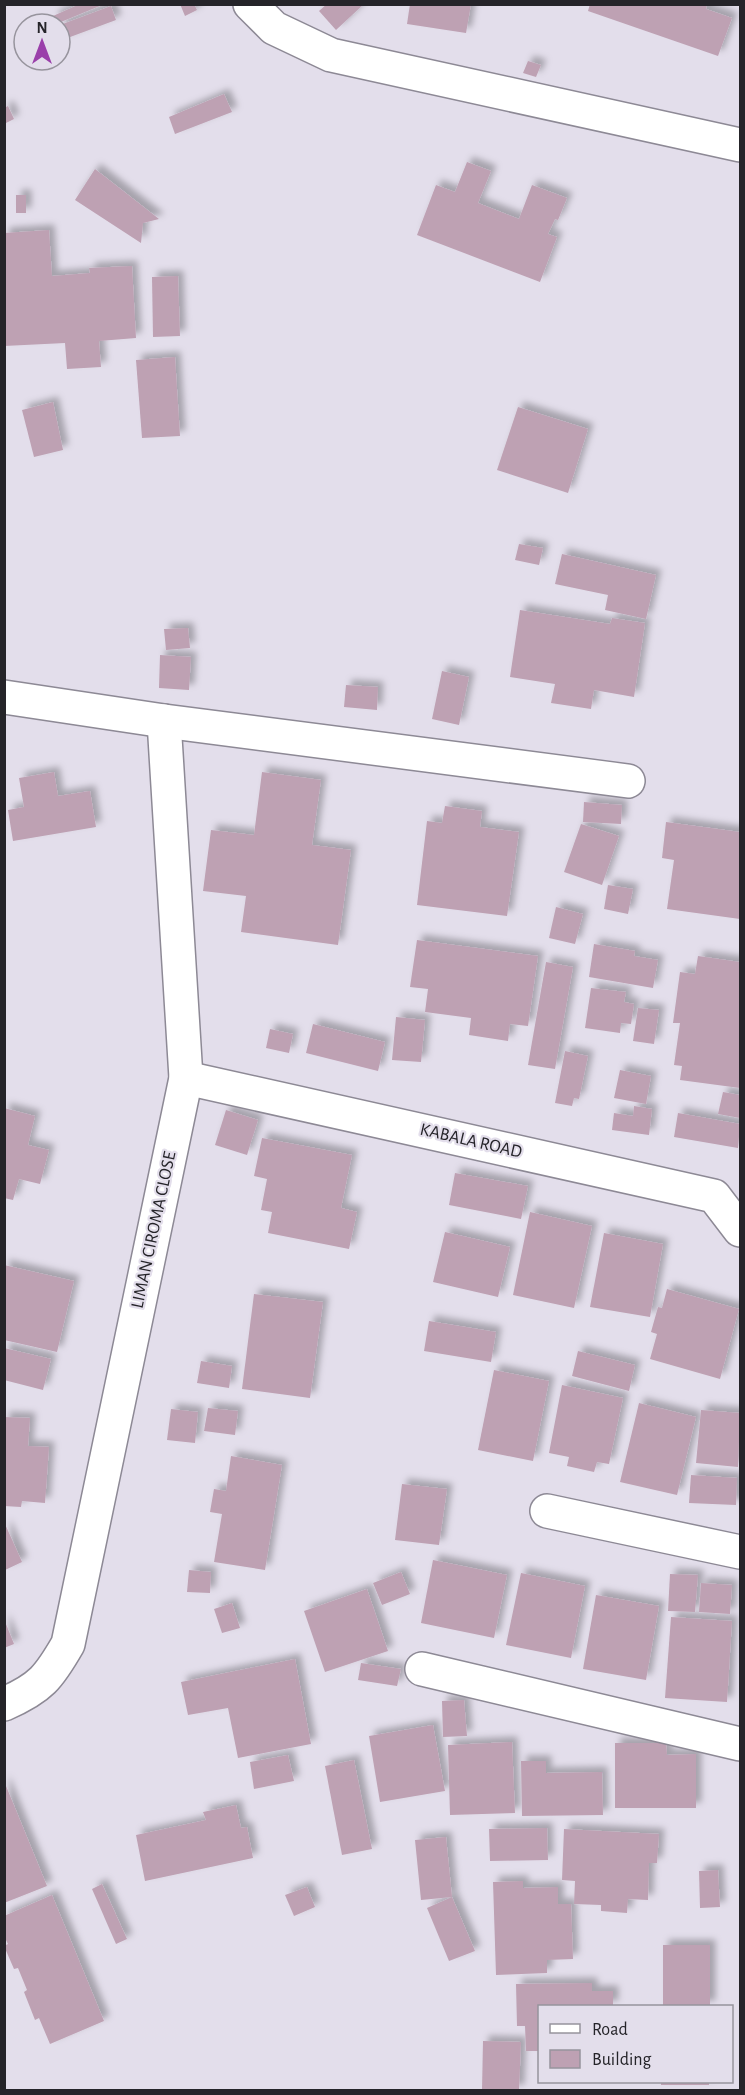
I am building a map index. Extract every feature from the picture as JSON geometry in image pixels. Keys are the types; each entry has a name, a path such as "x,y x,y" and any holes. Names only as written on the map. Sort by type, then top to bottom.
{"street":[{"path":"250,4 274,28 331,55 741,145"},
{"path":"4,697 164,721 628,781"},
{"name":"LIMAN CIROMA CLOSE","path":"4,1704 25,1695 50,1675 68,1644 186,1078 164,721"},
{"name":"KABALA ROAD","path":"186,1078 714,1196 741,1230"},
{"path":"547,1511 741,1552"},
{"path":"422,1669 741,1744"}],"building":[{"path":"80,4 102,5 72,17 72,12 62,12"},
{"path":"180,4 194,4 197,10 185,16"},
{"path":"327,4 364,4 336,30 319,11"},
{"path":"410,4 471,4 466,33 407,24"},
{"path":"590,4 707,4 706,9 732,18 718,56 588,11"},
{"path":"111,6 116,20 72,36 72,21"},
{"path":"528,61 541,65 536,77 523,73"},
{"path":"224,94 232,112 175,134 169,117"},
{"path":"8,106 14,119 4,124 4,108"},
{"path":"467,162 491,171 478,203 519,219 532,185 567,198 558,220 555,219 548,234 557,237 540,282 417,235 436,185 455,192"},
{"path":"95,169 159,219 143,223 141,243 75,200"},
{"path":"16,195 26,195 26,213 16,213"},
{"path":"49,230 52,276 90,273 89,268 132,266 136,338 99,341 101,367 67,369 65,343 4,346 4,233"},
{"path":"178,276 180,336 153,337 152,277"},
{"path":"175,357 180,436 142,438 136,360"},
{"path":"53,402 63,450 34,457 22,410"},
{"path":"518,407 588,429 568,493 497,470"},
{"path":"519,544 543,548 539,565 515,560"},
{"path":"562,554 656,575 646,619 605,610 608,595 555,584"},
{"path":"520,610 610,624 612,618 645,623 634,697 594,690 591,709 551,703 555,684 510,677"},
{"path":"188,628 190,648 166,650 164,629"},
{"path":"160,655 191,657 189,690 159,688"},
{"path":"442,671 469,677 459,725 432,719"},
{"path":"346,685 378,687 377,710 344,707"},
{"path":"54,772 58,796 90,791 96,827 13,841 8,810 24,807 19,778"},
{"path":"262,772 321,780 312,845 351,850 338,945 241,932 246,896 203,891 211,830 254,835"},
{"path":"584,802 622,805 621,824 583,822"},
{"path":"445,806 482,811 480,827 519,832 507,916 417,905 427,821 442,823"},
{"path":"666,822 740,832 740,919 667,909 674,860 662,858"},
{"path":"581,824 619,836 602,885 564,872"},
{"path":"608,885 633,889 628,914 604,909"},
{"path":"556,907 583,914 575,944 549,938"},
{"path":"417,940 538,956 528,1026 510,1024 508,1041 469,1035 471,1018 425,1012 428,989 410,987"},
{"path":"594,944 635,951 634,956 658,960 653,988 589,977"},
{"path":"698,956 740,962 740,1088 680,1080 682,1066 674,1065 680,1023 673,1023 680,972 695,974"},
{"path":"546,962 573,967 555,1069 528,1065"},
{"path":"591,988 626,992 624,1002 634,1004 631,1024 621,1023 620,1033 585,1028"},
{"path":"638,1008 659,1010 654,1044 633,1041"},
{"path":"396,1017 425,1020 421,1062 392,1060"},
{"path":"313,1024 385,1042 378,1071 306,1053"},
{"path":"270,1029 293,1034 289,1053 266,1048"},
{"path":"565,1051 588,1056 579,1099 574,1098 572,1106 555,1103"},
{"path":"620,1070 651,1076 646,1104 614,1098"},
{"path":"723,1092 740,1095 740,1118 718,1114"},
{"path":"634,1106 652,1109 649,1135 612,1130 614,1113 633,1116"},
{"path":"4,1108 35,1116 28,1145 49,1150 40,1184 19,1179 13,1200 4,1198"},
{"path":"226,1110 258,1120 247,1155 215,1145"},
{"path":"678,1113 740,1124 738,1148 674,1137"},
{"path":"262,1138 352,1155 341,1208 357,1212 349,1249 268,1233 272,1212 261,1210 267,1179 254,1176"},
{"path":"455,1173 528,1186 521,1219 449,1205"},
{"path":"530,1212 592,1226 574,1308 513,1295"},
{"path":"445,1232 510,1247 498,1297 433,1282"},
{"path":"604,1233 663,1244 650,1317 590,1307"},
{"path":"4,1265 74,1281 57,1352 4,1340"},
{"path":"667,1289 739,1309 720,1379 650,1359 657,1334 651,1332 658,1307 662,1308"},
{"path":"254,1294 323,1302 310,1398 242,1389"},
{"path":"429,1321 496,1332 491,1362 424,1351"},
{"path":"4,1348 51,1359 43,1390 4,1380"},
{"path":"578,1351 635,1365 629,1391 572,1376"},
{"path":"201,1361 232,1366 229,1388 197,1383"},
{"path":"494,1370 549,1381 533,1461 478,1450"},
{"path":"562,1385 623,1398 609,1464 597,1462 594,1472 567,1466 569,1457 549,1453"},
{"path":"639,1403 696,1417 677,1495 620,1482"},
{"path":"208,1408 238,1411 235,1435 204,1431"},
{"path":"171,1409 198,1412 195,1443 167,1440"},
{"path":"701,1410 740,1413 738,1467 696,1463"},
{"path":"4,1417 30,1418 28,1446 49,1447 45,1503 22,1501 21,1507 4,1506"},
{"path":"231,1456 282,1465 265,1570 214,1562 222,1514 210,1512 214,1489 226,1491"},
{"path":"691,1475 737,1478 736,1505 689,1503"},
{"path":"402,1484 447,1489 439,1545 395,1540"},
{"path":"5,1524 22,1562 5,1570"},
{"path":"433,1560 507,1575 494,1638 421,1623"},
{"path":"189,1570 211,1572 210,1593 187,1592"},
{"path":"401,1572 410,1594 382,1605 373,1583"},
{"path":"521,1573 585,1586 571,1658 506,1645"},
{"path":"670,1574 698,1575 695,1612 668,1611"},
{"path":"701,1583 732,1585 730,1614 699,1612"},
{"path":"367,1589 388,1651 325,1672 304,1611"},
{"path":"596,1595 659,1606 646,1680 583,1669"},
{"path":"232,1603 240,1628 222,1633 214,1609"},
{"path":"671,1617 732,1621 727,1702 665,1698"},
{"path":"4,1619 14,1644 4,1648"},
{"path":"295,1659 311,1744 238,1758 228,1708 188,1715 181,1682"},
{"path":"361,1663 401,1669 397,1686 358,1680"},
{"path":"464,1700 467,1736 443,1737 442,1701"},
{"path":"433,1725 445,1791 380,1802 369,1736"},
{"path":"512,1742 515,1813 450,1815 448,1745"},
{"path":"615,1743 666,1743 667,1755 696,1754 696,1808 615,1808"},
{"path":"288,1755 294,1781 254,1789 250,1762"},
{"path":"354,1760 372,1849 342,1855 325,1766"},
{"path":"521,1761 546,1761 546,1773 602,1772 603,1815 522,1816"},
{"path":"4,1781 47,1886 4,1903"},
{"path":"236,1805 241,1828 247,1827 253,1858 145,1881 136,1835 206,1820 203,1812"},
{"path":"547,1828 548,1860 490,1861 489,1829"},
{"path":"564,1829 659,1834 657,1863 649,1863 648,1900 628,1899 627,1913 601,1911 601,1905 574,1904 575,1881 562,1880"},
{"path":"446,1837 452,1897 421,1900 415,1840"},
{"path":"718,1870 720,1907 700,1908 699,1871"},
{"path":"523,1881 523,1888 558,1887 558,1904 571,1904 573,1959 547,1960 547,1973 496,1975 493,1882"},
{"path":"102,1884 127,1939 116,1944 92,1889"},
{"path":"307,1887 315,1907 294,1916 285,1895"},
{"path":"52,1895 104,2021 50,2044 39,2018 35,2020 18,1968 14,1969 4,1946 8,1944 4,1936 4,1916"},
{"path":"452,1897 475,1951 449,1961 427,1908"},
{"path":"663,1945 710,1945 710,2005 663,2005"},
{"path":"592,1983 592,1991 613,1991 613,2005 538,2005 538,2051 526,2051 525,2026 517,2026 516,1984"},
{"path":"483,2041 521,2042 519,2090 482,2090"},
{"path":"661,2083 709,2083 709,2085 661,2085"}]}
